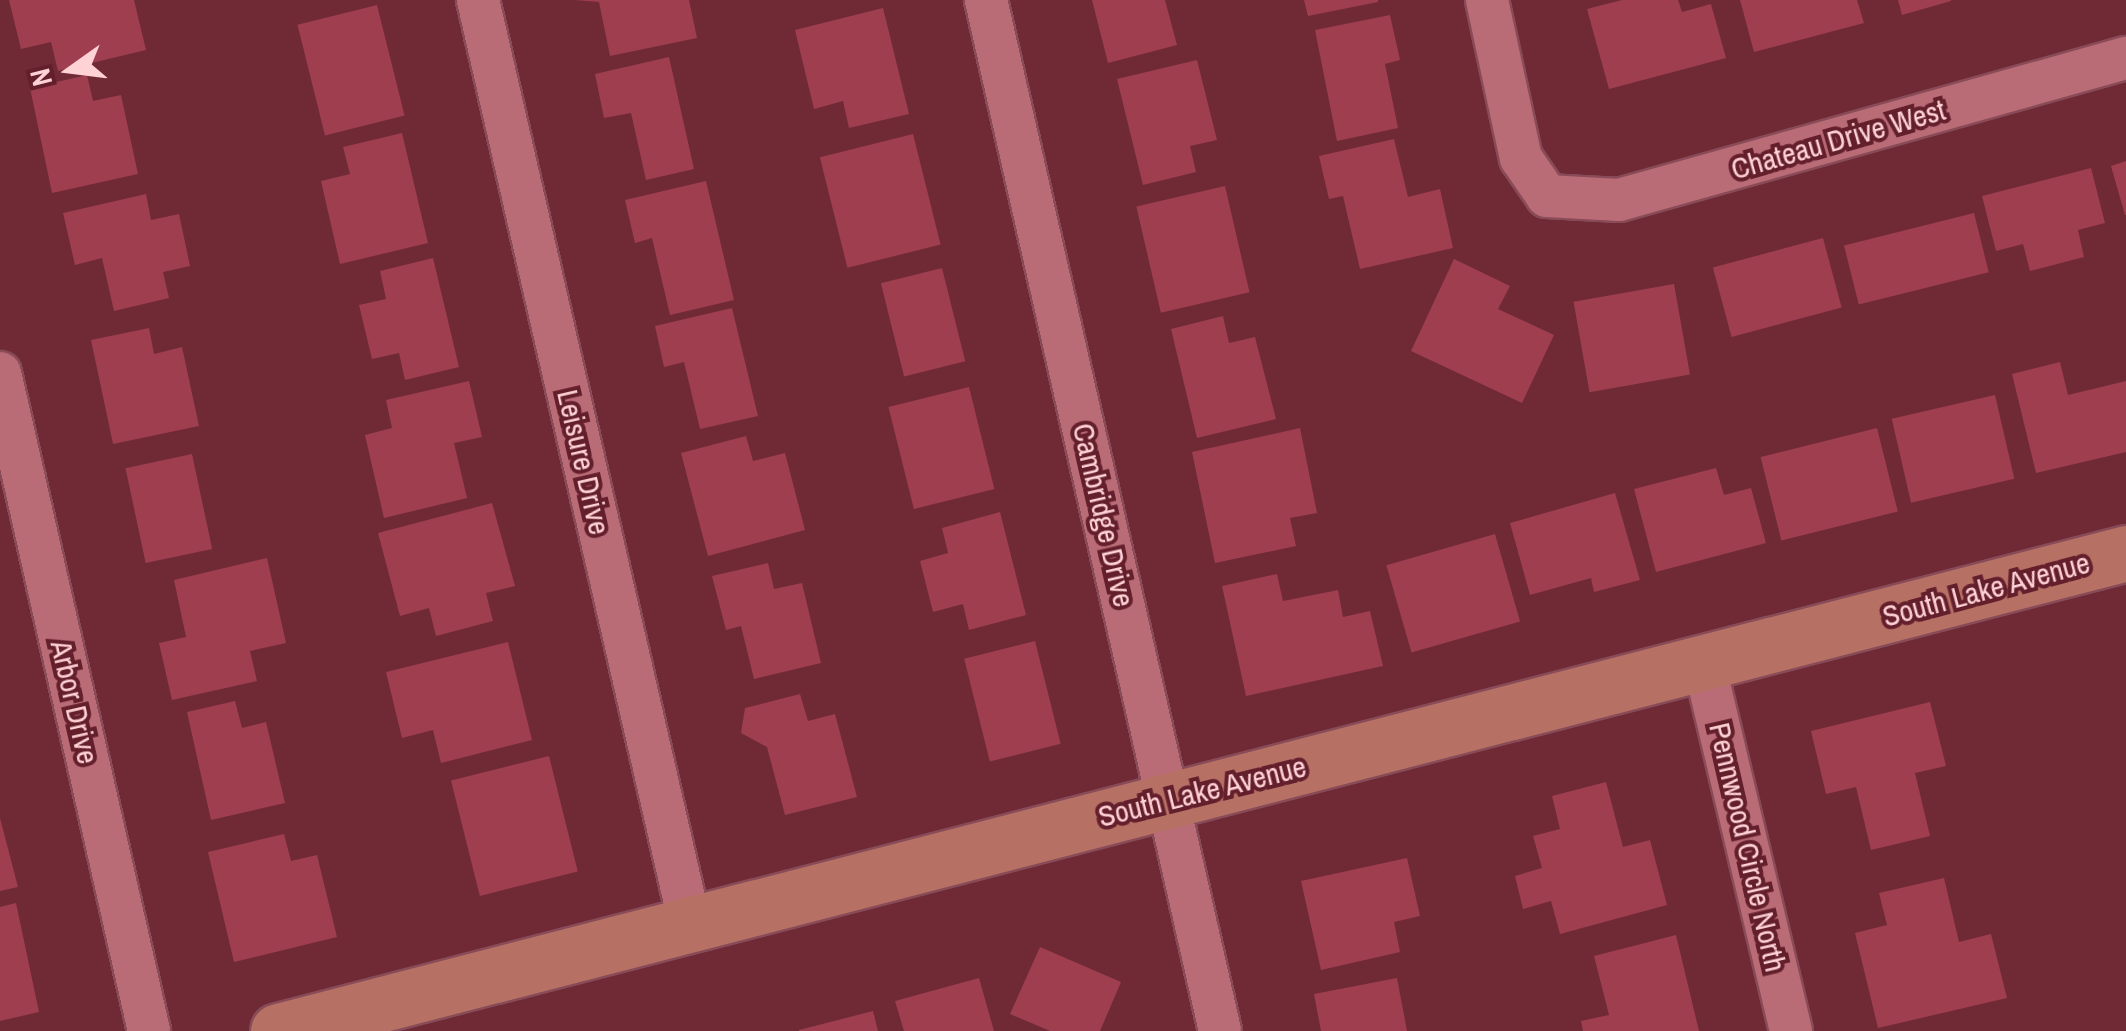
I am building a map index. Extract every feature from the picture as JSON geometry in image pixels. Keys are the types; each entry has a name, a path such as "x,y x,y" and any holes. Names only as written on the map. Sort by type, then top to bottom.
{"street":[{"name":"Leisure Drive","path":"478,0 690,924"},
{"name":"Cambridge Drive","path":"986,0 1220,1031"},
{"name":"Chateau Drive West","path":"1487,0 1520,158 1547,196 1619,200 2126,58"},
{"name":"Arbor Drive","path":"0,373 149,1031"},
{"name":"South Lake Avenue","path":"278,1031 2126,553"},
{"name":"Pennwood Circle North","path":"1704,663 1791,1031"}],"building":[{"path":"9,0 134,0 146,50 58,71 51,42 21,49"},
{"path":"575,0 689,0 697,38 610,56 599,2"},
{"path":"1092,0 1165,0 1177,45 1108,63"},
{"path":"1304,0 1378,0 1378,2 1308,16"},
{"path":"1622,0 1678,0 1682,12 1711,4 1726,58 1609,89 1587,9"},
{"path":"1740,0 1857,0 1864,23 1754,52"},
{"path":"1898,0 1951,0 1951,1 1902,15"},
{"path":"377,5 405,116 325,135 297,25"},
{"path":"883,8 909,114 849,128 843,101 814,109 795,30"},
{"path":"1390,15 1400,60 1385,64 1398,128 1337,141 1315,30"},
{"path":"669,57 694,169 646,180 631,113 604,118 595,74"},
{"path":"1197,60 1217,140 1190,146 1196,172 1143,185 1117,79"},
{"path":"87,75 93,101 121,95 138,174 52,193 30,88"},
{"path":"402,133 428,243 340,264 321,181 350,174 343,147"},
{"path":"913,134 941,245 847,268 820,157"},
{"path":"1394,139 1408,197 1440,189 1453,248 1360,269 1343,196 1329,199 1319,156"},
{"path":"2126,161 2126,215 2125,215 2111,166"},
{"path":"2091,168 2105,223 2078,230 2084,257 2030,271 2023,244 1996,251 1982,196"},
{"path":"706,181 734,300 670,315 652,238 635,243 625,200"},
{"path":"1225,186 1250,292 1161,313 1136,206"},
{"path":"146,194 151,220 179,214 190,266 163,272 169,298 114,311 102,258 75,265 63,213"},
{"path":"1974,213 1989,272 1859,305 1844,245"},
{"path":"1823,238 1842,308 1732,337 1713,268"},
{"path":"433,258 459,367 405,380 399,353 372,359 359,305 386,299 380,271"},
{"path":"1454,259 1510,286 1498,309 1554,335 1522,403 1411,351"},
{"path":"942,268 965,361 904,376 881,283"},
{"path":"1674,284 1690,375 1590,392 1574,302"},
{"path":"732,308 758,416 700,429 684,362 664,367 655,326"},
{"path":"1223,316 1229,343 1255,337 1276,419 1197,438 1171,329"},
{"path":"149,328 154,354 182,347 199,426 113,444 91,340"},
{"path":"2060,362 2068,395 2126,381 2126,452 2036,473 2012,374"},
{"path":"469,381 482,437 454,443 467,498 384,518 365,435 392,428 386,400"},
{"path":"969,387 994,489 914,509 888,407"},
{"path":"1995,395 2014,479 1911,503 1892,419"},
{"path":"1300,428 1317,513 1290,518 1296,546 1215,563 1192,452"},
{"path":"1877,428 1898,511 1781,540 1761,457"},
{"path":"746,436 753,461 785,453 805,530 708,556 681,453"},
{"path":"192,454 212,549 146,563 125,468"},
{"path":"1716,468 1724,495 1751,488 1766,543 1656,572 1634,489"},
{"path":"1615,493 1640,580 1594,592 1591,578 1530,595 1510,523"},
{"path":"492,503 515,586 486,593 493,621 436,636 429,608 400,616 378,533"},
{"path":"1000,512 1026,615 969,630 963,604 933,612 920,561 948,553 942,528"},
{"path":"1495,534 1520,621 1411,653 1386,565"},
{"path":"267,558 286,643 250,651 257,681 172,700 159,643 186,637 174,580"},
{"path":"768,563 774,589 802,583 821,663 754,679 741,626 726,630 712,576"},
{"path":"1277,574 1283,601 1338,590 1343,617 1370,611 1383,666 1246,696 1222,586"},
{"path":"1035,641 1061,744 990,762 964,659"},
{"path":"508,642 532,740 441,763 433,730 402,738 386,672"},
{"path":"800,694 808,721 835,714 857,797 785,815 767,747 741,733 745,708"},
{"path":"235,701 242,728 266,722 285,803 211,820 187,712"},
{"path":"1930,702 1946,766 1915,773 1930,836 1871,850 1856,787 1826,794 1811,731"},
{"path":"549,756 578,871 480,896 451,780"},
{"path":"1606,782 1623,847 1650,840 1667,905 1560,934 1551,901 1523,909 1515,876 1542,868 1533,836 1560,829 1552,796"},
{"path":"0,818 18,887 0,891"},
{"path":"284,834 291,861 317,855 337,937 234,962 208,852"},
{"path":"1407,858 1420,916 1394,922 1400,952 1321,970 1301,881"},
{"path":"1944,878 1959,942 1991,934 2007,998 1878,1028 1855,933 1887,925 1879,893"},
{"path":"16,903 39,1012 0,1021 0,907"},
{"path":"1676,935 1699,1031 1583,1031 1581,1021 1609,1015 1594,956"},
{"path":"1040,947 1121,982 1100,1031 1050,1031 1010,1014"},
{"path":"979,978 994,1031 904,1031 895,1001"},
{"path":"1397,978 1407,1031 1321,1031 1314,994"},
{"path":"873,1011 878,1031 799,1031 799,1030"}]}
